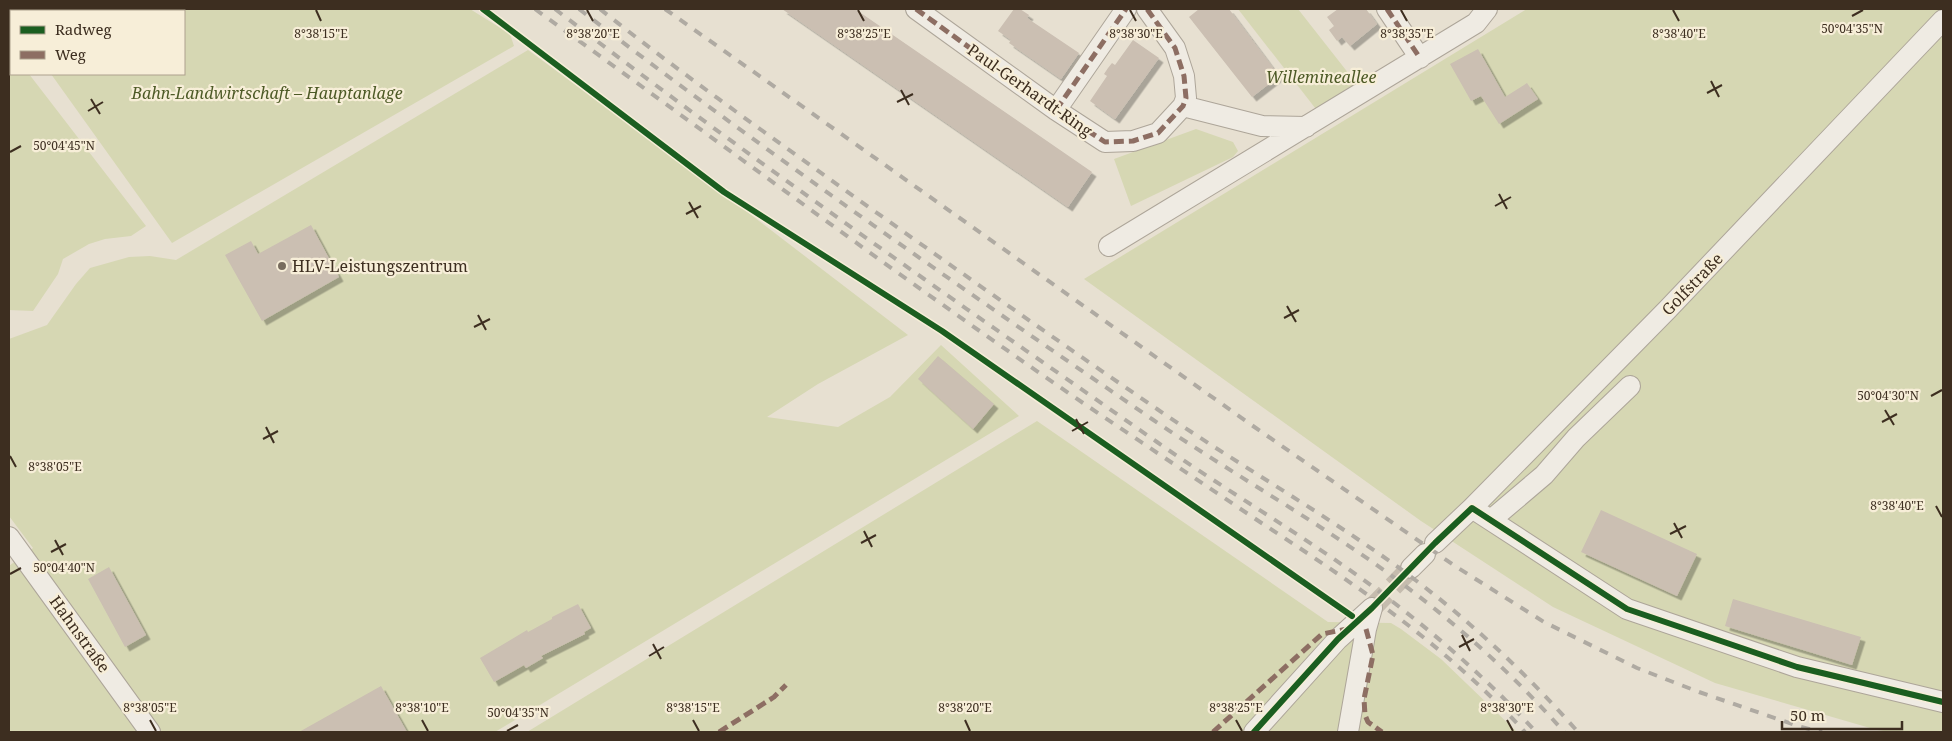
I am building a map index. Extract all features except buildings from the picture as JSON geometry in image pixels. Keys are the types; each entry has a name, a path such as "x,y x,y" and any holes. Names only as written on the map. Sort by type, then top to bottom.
{"street":[{"name":"Paul-Gerhardt-Ring","path":"916,9 1056,110 1105,142 1133,141 1158,133 1183,106"},
{"path":"1056,110 1126,9"},
{"path":"1147,9 1175,48 1184,76 1186,98 1183,106 1262,126 1307,127"},
{"path":"1387,9 1420,58"},
{"path":"1109,246 1476,23 1487,9"},
{"name":"Golfstraße","path":"1424,555 1667,310 1943,20"},
{"path":"1491,520 1544,475 1576,438 1630,386"},
{"path":"1472,508 1627,609 1797,667 1943,702"},
{"name":"Hahnstraße","path":"9,536 150,732"},
{"path":"1254,732 1338,640 1372,608 1366,630 1348,732"}],"green space":[{"name":"Bahn-Landwirtschaft – Hauptanlage","path":"9,9 470,9 510,34 514,46 172,243 52,75 185,75 185,10 10,10 10,16"},
{"name":"Willemineallee","path":"1238,9 1298,9 1360,88 1319,113"},
{"path":"1527,9 1943,9 1943,732 1891,732 1877,730 1715,683 1553,607 1421,521 1084,279"},
{"path":"9,48 10,75 30,75 146,226 131,236 105,239 89,244 63,259 58,274 33,311 9,310"},
{"path":"528,50 725,195 908,335 818,384 767,417 838,427 890,397 941,345 1019,416 495,732 9,732 9,566 33,548 9,516 9,339 47,325 76,284 90,268 129,257 150,256 176,260"},
{"path":"1196,129 1233,142 1238,151 1233,157 1131,206 1114,159"},
{"path":"1037,421 1328,622 1391,623 1401,629 1441,659 1517,732 527,732"}],"tunnel":[{"path":"1372,608 1411,568"}],"railway":[{"path":"535,9 1016,357 1365,593 1399,618 1464,672 1525,732"},
{"path":"555,9 706,122 935,287 1167,449 1361,578 1408,613 1453,651 1496,690 1536,732"},
{"path":"579,9 790,166 1005,318 1177,435 1316,524 1423,599 1497,663 1564,732"},
{"path":"600,9 759,128 1044,331 1185,427 1378,553 1432,593 1484,636 1556,707 1578,732"},
{"path":"665,9 1253,426 1455,566 1544,622 1637,668 1699,692 1801,727 1822,732"}],"marked path":[{"path":"916,9 1056,110 1105,142 1133,141 1158,133 1183,106 1186,98 1184,76 1175,48 1147,9"},
{"path":"1056,110 1126,9"},
{"path":"1387,9 1420,58"},
{"path":"1213,732 1322,634 1347,629"},
{"path":"1366,629 1373,655 1364,699 1365,715 1368,722 1382,732"},
{"path":"719,732 774,697 786,685"}],"cycle path":[{"path":"483,9 724,192 942,331 1352,616"},
{"path":"1254,732 1338,639 1372,608 1472,508 1627,609 1797,667 1943,702"}],"place":[{"name":"HLV-Leistungszentrum","path":"282,266"}]}
